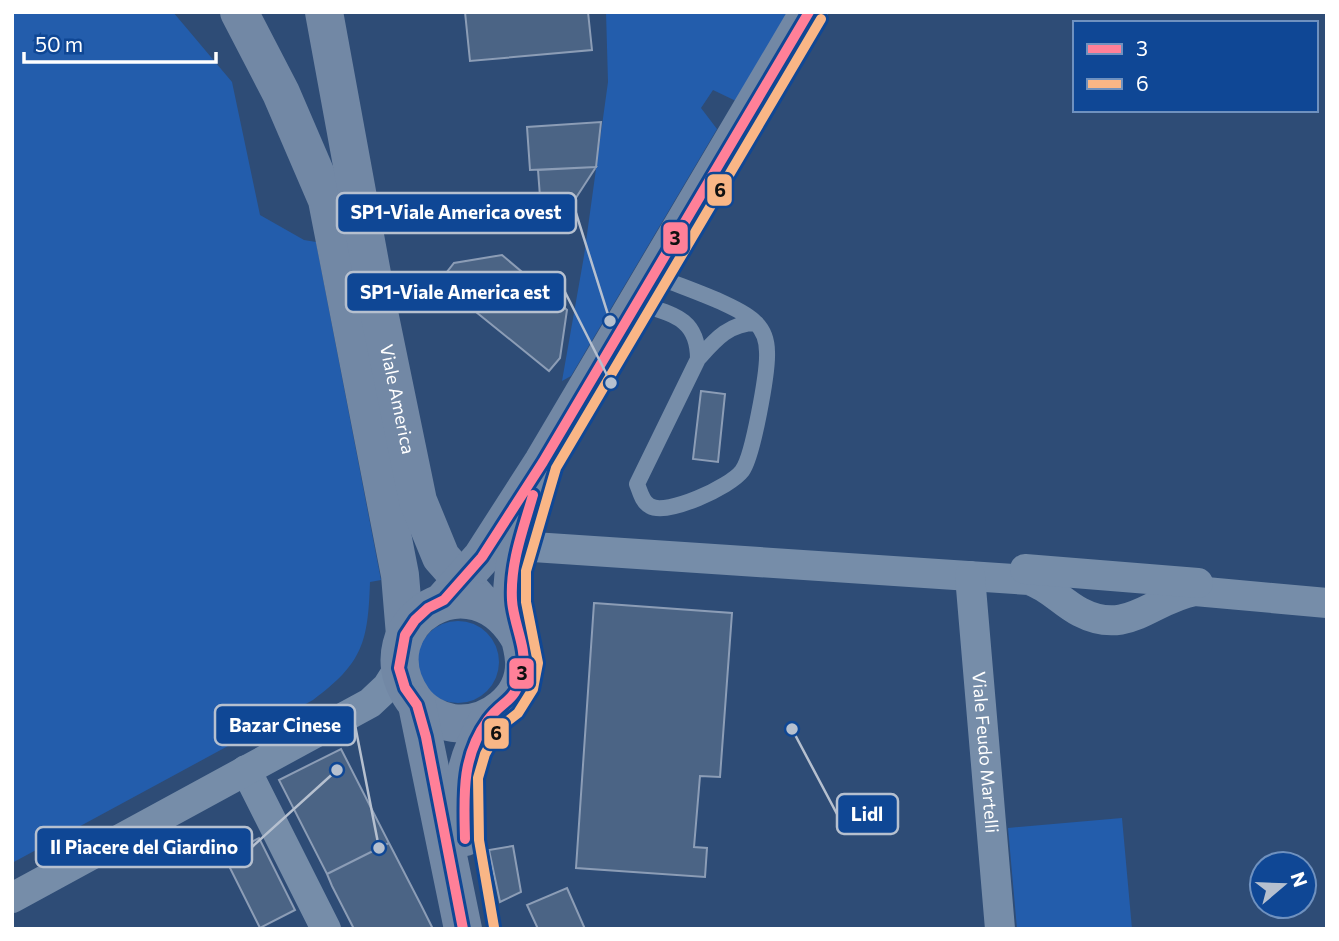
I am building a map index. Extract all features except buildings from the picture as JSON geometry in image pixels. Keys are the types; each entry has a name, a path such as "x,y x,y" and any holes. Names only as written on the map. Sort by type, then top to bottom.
{"main road":[{"name":"Viale America","path":"239,12 281,93 327,201 400,575 402,652"},
{"name":"Viale America","path":"324,12 379,312 418,501 442,558 462,595"},
{"path":"513,534 482,557 462,595 428,608 415,620 402,652 405,688 417,705 433,716 451,723 470,723 489,718 507,705 519,686 524,664 512,603 513,534 543,462 809,12"},
{"path":"427,522 458,539 513,534"},
{"path":"462,595 498,610 512,624 521,641"},
{"path":"417,705 463,929"},
{"path":"480,929 465,842 462,802 464,775 471,748 489,718"}],"street":[{"path":"513,534 1038,583 1047,586 1080,612 1101,620 1124,621 1147,612 1176,594 1195,592 1327,603"},
{"path":"513,534 1327,592"},
{"name":"Viale Feudo Martelli","path":"970,576 1000,929"},
{"path":"12,898 370,703 387,687 402,652"},
{"path":"246,770 326,929"}],"lane":[{"path":"645,289 745,314 756,323 765,337 768,353 761,399 742,471 712,493 664,509 650,506 641,496 637,484 698,359 724,331 743,323 756,323"},
{"path":"645,289 688,325 698,340 698,359"}],"shaded area":[{"path":"12,12 173,12 232,82 260,215 304,240 316,242 381,580 370,582 367,621 360,650 330,687 313,700 12,863"},
{"path":"606,12 789,12 736,101 713,90 701,108 717,129 571,376 562,381 584,256 608,82"},
{"path":"458,621 474,624 487,633 496,646 499,662 496,678 487,691 474,700 458,703 442,700 429,691 420,678 417,662 420,646 429,633 442,624"},
{"path":"1122,818 1132,929 1017,929 1008,828"}],"transit line":[{"name":"3","path":"463,929 426,737 417,705 405,688 399,668 405,635 415,620 428,608 444,600 482,557 543,462 809,12"},
{"name":"6","path":"494,927 479,840 478,778 485,754 500,727 518,713 533,689 538,663 526,602 526,571 556,468 821,19"},
{"name":"3","path":"465,839 466,777 473,748 488,720 517,689 523,669 523,652 513,608 512,586 518,547 533,495"}],"place":[{"name":"SP1-Viale America ovest","path":"610,321"},
{"name":"SP1-Viale America est","path":"611,383"},
{"name":"Lidl","path":"792,729"},
{"name":"Il Piacere del Giardino","path":"337,770"},
{"name":"Bazar Cinese","path":"379,848"}]}
